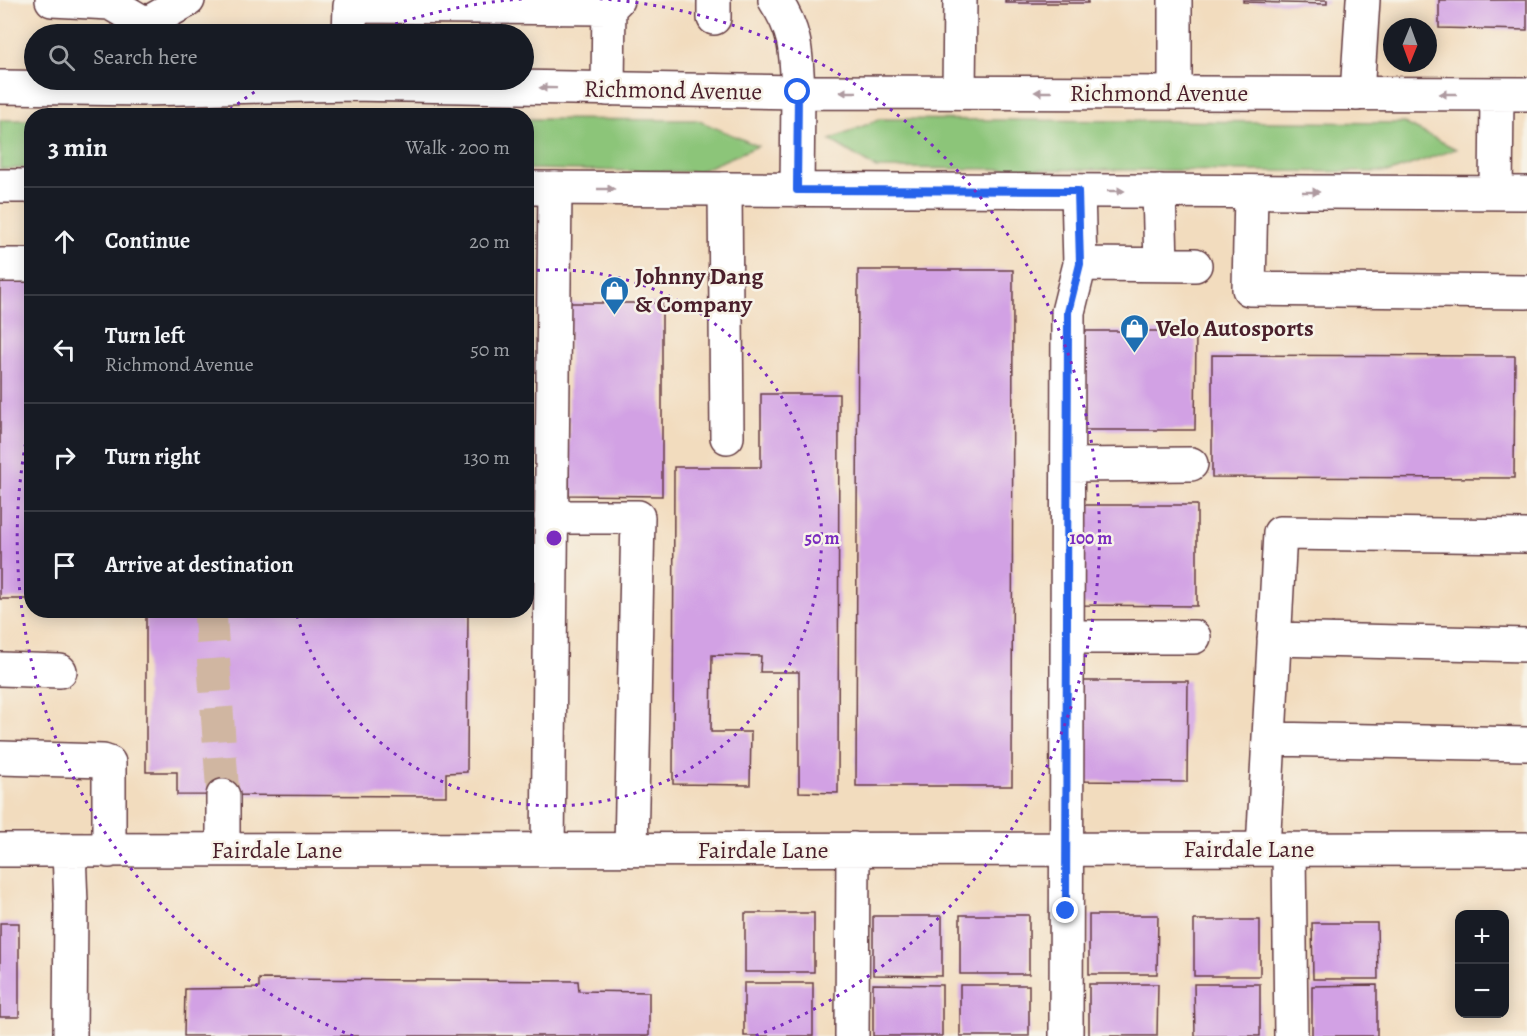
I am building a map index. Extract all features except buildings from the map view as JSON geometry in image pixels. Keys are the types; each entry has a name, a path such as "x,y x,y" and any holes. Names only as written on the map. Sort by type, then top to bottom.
{"main road":[{"path":"62,0 110,3 139,24"},
{"path":"153,24 188,0"},
{"path":"775,0 788,19 796,44 797,190"},
{"path":"959,92 960,0"},
{"path":"1175,0 1175,93"},
{"path":"1357,94 1364,0"},
{"path":"350,13 414,3 612,3 608,89"},
{"name":"Richmond Avenue","path":"0,87 24,88"},
{"name":"Richmond Avenue","path":"534,87 798,92 1512,94"},
{"name":"Richmond Avenue","path":"54,90 144,95 223,90"},
{"path":"548,850 551,517 541,188 1512,193 1512,94"},
{"path":"0,186 24,186"},
{"path":"725,189 727,437"},
{"path":"1066,1036 1068,312 1080,264 1078,191"},
{"path":"1159,191 1161,264"},
{"path":"1251,192 1249,289 1527,292"},
{"path":"1080,264 1195,265"},
{"path":"0,265 24,265"},
{"path":"1068,465 1191,464"},
{"path":"551,517 638,517 631,850"},
{"path":"1291,1036 1269,739 1280,533 1527,536"},
{"path":"1067,637 1194,637"},
{"path":"1274,639 1527,645"},
{"path":"0,669 60,671"},
{"path":"1269,739 1527,744"},
{"path":"0,758 109,763 108,851"},
{"path":"223,795 223,850"},
{"path":"852,1036 853,849"},
{"name":"Fairdale Lane","path":"0,850 1527,849"},
{"path":"69,850 70,1036"}],"green space":[{"path":"534,119 697,120 758,146 697,172 534,169"},
{"path":"880,119 1404,123 1456,149 1390,172 876,168 830,140"},
{"path":"0,120 24,120 24,168 0,169"}],"tunnel":[{"path":"211,618 223,796"}],"place":[{"name":"Johnny Dang & Company","path":"614,316"},
{"name":"Velo Autosports","path":"1135,354"}],"route":[{"path":"798,92 797,190 1078,191 1080,264 1068,312 1066,911"}]}
